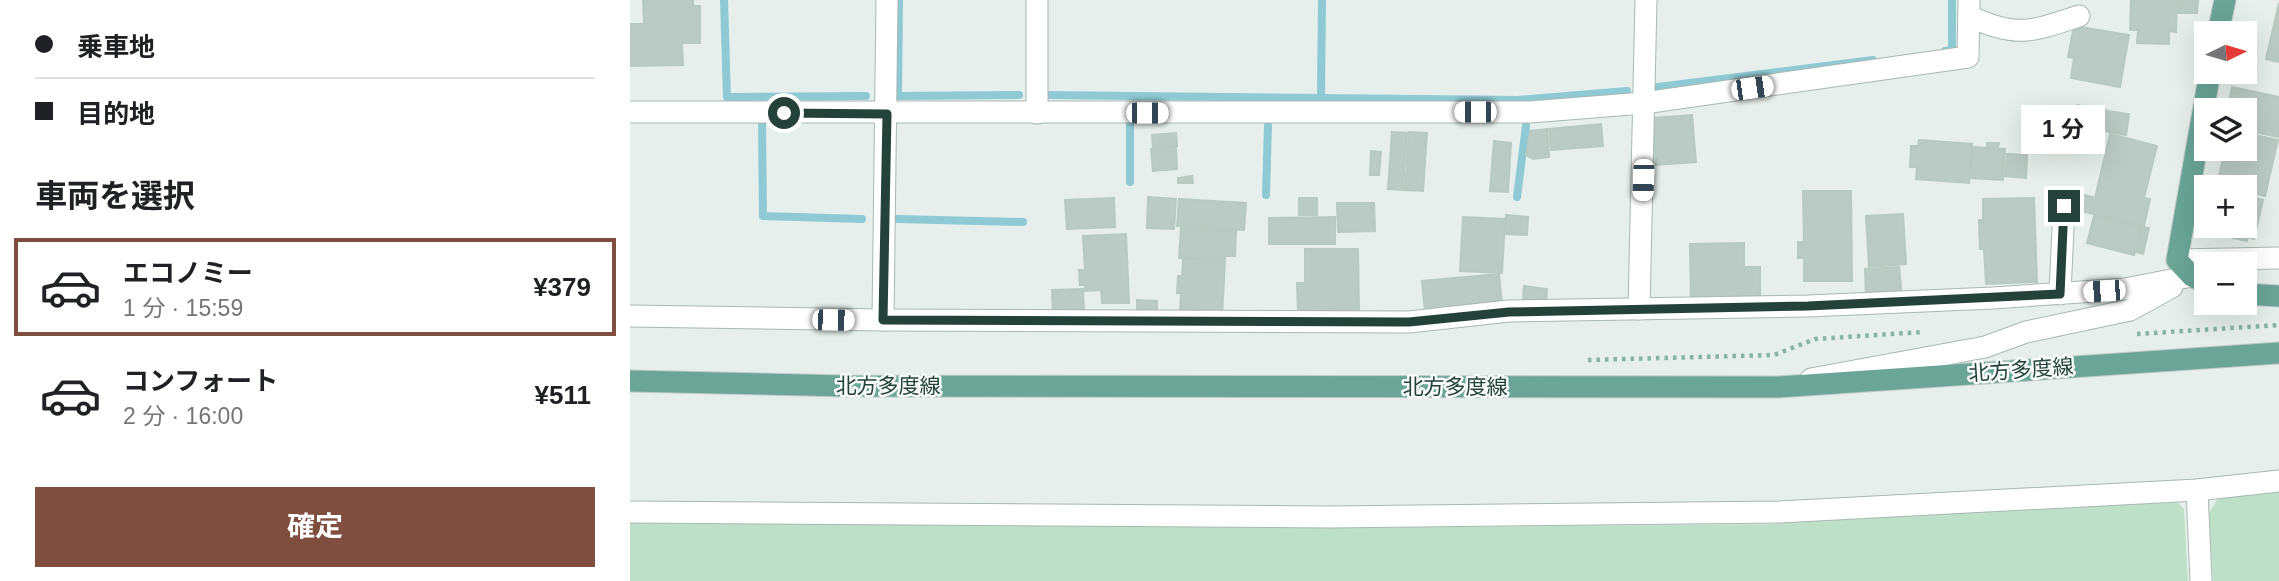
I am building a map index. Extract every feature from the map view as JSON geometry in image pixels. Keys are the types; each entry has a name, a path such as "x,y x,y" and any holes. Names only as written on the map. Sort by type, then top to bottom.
{"main road":[{"path":"2221,21 2225,0"},
{"path":"2194,275 2177,260 2208,84"},
{"path":"2257,295 2279,296"},
{"name":"北方多度線","path":"630,380 845,386 1778,387 2279,353"}],"street":[{"path":"883,320 887,0"},
{"path":"1037,0 1037,113"},
{"path":"1639,309 1646,0"},
{"path":"630,112 1530,112 1644,103 1968,57 1969,8"},
{"path":"1969,8 1993,27 2013,32 2037,30 2079,16"},
{"path":"2060,294 2064,206"},
{"path":"2177,260 2279,258"},
{"path":"630,316 1409,322 1509,312 1808,306 2060,294 2194,281"},
{"path":"1778,387 1828,374 1985,347 2026,332 2130,310 2194,282"},
{"path":"630,512 1330,517 1779,512 2197,490 2279,481"},
{"path":"2197,490 2201,581"}],"path":[{"path":"2136,334 2279,325"},
{"path":"1576,361 1774,355 1815,339 1931,331"}],"green space":[{"path":"2279,491 2279,581 2213,581 2209,513 2219,497"},
{"path":"2172,497 2184,509 2188,581 630,581 630,522 1331,528 1774,524"}],"building":[{"path":"643,0 693,0 693,6 700,6 700,43 682,43 683,65 630,66 630,24 644,24"},
{"path":"2131,0 2177,0 2176,32 2169,31 2169,44 2137,43 2138,30 2130,30"},
{"path":"2179,0 2198,0 2197,13 2178,13"},
{"path":"2279,3 2279,62 2266,59"},
{"path":"2074,26 2129,35 2120,87 2071,78 2074,58 2068,57"},
{"path":"2232,87 2279,97 2279,137 2257,132 2257,98 2230,98"},
{"path":"2077,105 2106,110 2103,132 2073,127"},
{"path":"2071,108 2075,109 2073,123 2069,122"},
{"path":"2107,111 2129,114 2126,135 2104,131"},
{"path":"1692,115 1696,162 1656,165 1653,118"},
{"path":"1601,124 1603,146 1551,150 1549,129"},
{"path":"1547,129 1549,157 1533,159 1526,155 1530,131"},
{"path":"1392,132 1407,133 1403,190 1388,189"},
{"path":"1409,132 1427,133 1423,191 1405,190"},
{"path":"1176,133 1177,146 1153,148 1152,135"},
{"path":"2110,134 2157,146 2144,198 2150,199 2144,226 2081,211 2085,195 2095,198"},
{"path":"2257,136 2278,140 2265,196 2257,194 2257,175 2219,175 2222,161 2257,161"},
{"path":"1919,140 1972,144 1969,183 1916,179 1917,167 1910,167 1911,146 1918,146"},
{"path":"1494,141 1511,143 1508,192 1490,191"},
{"path":"1987,143 1999,143 1998,148 1987,147"},
{"path":"1176,147 1177,169 1153,171 1151,149"},
{"path":"1972,147 2005,149 2003,180 1970,178"},
{"path":"1371,151 1381,152 1379,175 1370,175"},
{"path":"2007,154 2027,155 2026,178 2005,176"},
{"path":"1192,176 1193,183 1178,183 1178,178"},
{"path":"1803,191 1851,191 1852,281 1804,281 1804,258 1798,258 1798,242 1804,242"},
{"path":"1148,197 1176,199 1174,229 1147,228"},
{"path":"1114,198 1115,227 1067,229 1065,200"},
{"path":"1299,198 1317,198 1317,215 1299,215"},
{"path":"2034,198 2037,282 1986,284 1984,249 1980,249 1979,220 1983,220 1983,199"},
{"path":"1179,199 1246,203 1244,230 1177,226"},
{"path":"2257,199 2263,200 2257,226"},
{"path":"1337,203 1374,203 1375,231 1338,232"},
{"path":"1903,214 1906,264 1869,267 1866,216"},
{"path":"1506,215 1528,217 1527,235 1506,234"},
{"path":"2094,216 2141,227 2134,255 2087,243"},
{"path":"1335,217 1335,244 1269,244 1269,218"},
{"path":"1463,217 1505,219 1502,273 1460,271"},
{"path":"2142,227 2149,228 2143,254 2136,252"},
{"path":"1181,228 1236,231 1235,256 1225,256 1225,260 1179,258"},
{"path":"1126,234 1129,303 1102,303 1101,290 1085,291 1085,285 1080,285 1079,270 1085,270 1083,236"},
{"path":"1744,243 1744,267 1760,267 1760,300 1691,301 1690,244"},
{"path":"1305,249 1358,249 1359,314 1298,314 1297,283 1305,283"},
{"path":"1183,259 1225,261 1222,316 1180,313 1181,293 1177,293"},
{"path":"1899,267 1902,296 1866,298 1865,269"},
{"path":"1499,274 1502,304 1425,312 1422,281"},
{"path":"1524,286 1547,289 1546,303 1523,301"},
{"path":"1083,289 1084,313 1053,314 1052,290"},
{"path":"1137,300 1157,301 1157,312 1137,312"}],"waterway":[{"path":"724,0 727,97 866,96"},
{"path":"899,0 898,96 1019,95"},
{"path":"1321,98 1322,0"},
{"path":"1945,51 1952,50 1952,0"},
{"path":"1658,87 1873,60"},
{"path":"1044,95 1517,100 1627,91"},
{"path":"1130,123 1130,182"},
{"path":"762,125 763,216 862,219"},
{"path":"1266,195 1268,125"},
{"path":"1517,197 1526,126"},
{"path":"897,219 1023,222"}],"route":[{"path":"784,113 887,114 883,320 1409,322 1509,312 1808,306 2060,294 2064,206"}]}
